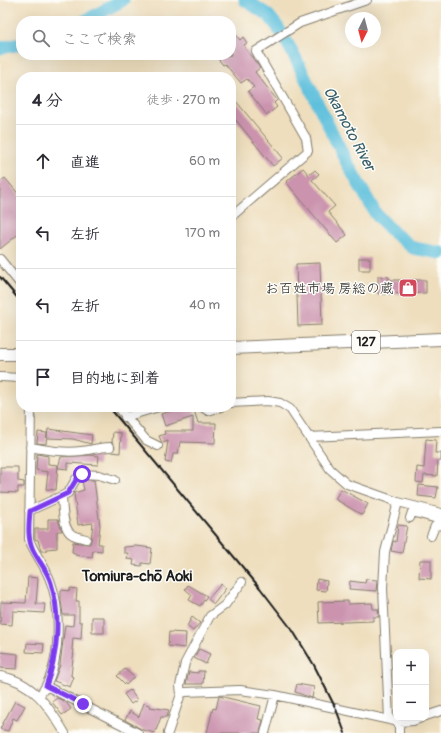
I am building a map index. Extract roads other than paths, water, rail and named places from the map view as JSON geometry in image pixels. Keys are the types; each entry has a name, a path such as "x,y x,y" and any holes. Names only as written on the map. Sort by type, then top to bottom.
{"highway":[{"name":"127","path":"236,348 441,339"},
{"path":"0,354 16,354"}],"street":[{"path":"236,213 308,151 306,138 256,51 300,23 367,0"},
{"path":"0,259 16,279"},
{"path":"0,377 16,378"},
{"path":"236,402 268,400 280,403 290,409 330,469 347,484 398,502 441,513"},
{"path":"31,412 29,539 33,550 46,571 51,583 56,611 57,638 53,669 46,686 40,695"},
{"path":"122,412 146,440 158,446"},
{"path":"125,416 140,412"},
{"path":"309,437 441,431"},
{"path":"30,447 56,451 80,451 110,447"},
{"path":"30,511 68,493 76,480 82,474 98,474 115,480"},
{"path":"62,497 66,524 69,531 72,535 86,539"},
{"path":"389,719 383,588 385,552 398,502"},
{"path":"410,518 412,512 441,520"},
{"path":"431,536 435,526 441,525"},
{"path":"168,733 181,694 180,686 186,663 210,616 225,605 242,582"},
{"path":"0,676 8,677 22,683 40,695 66,733"},
{"path":"46,686 138,733"},
{"path":"181,694 220,690 275,695 399,722 413,721"},
{"path":"265,733 275,695"},
{"path":"429,715 441,711"},
{"path":"399,722 399,733"}],"waterway":[{"name":"Okamoto River","path":"94,16 123,0"},
{"name":"Okamoto River","path":"245,0 268,15 277,26 293,53 347,163 376,214 394,233 413,248 441,253"},
{"name":"Okamoto River","path":"0,48 16,45"}],"railway":[{"path":"0,277 16,296"},
{"path":"113,412 260,588 293,631 314,665 336,709 345,733"}],"place":[{"name":"お百姓市場 房総の蔵","path":"408,288"}],"district":[{"name":"Tomiura-chō Aoki","path":"137,576"}]}
